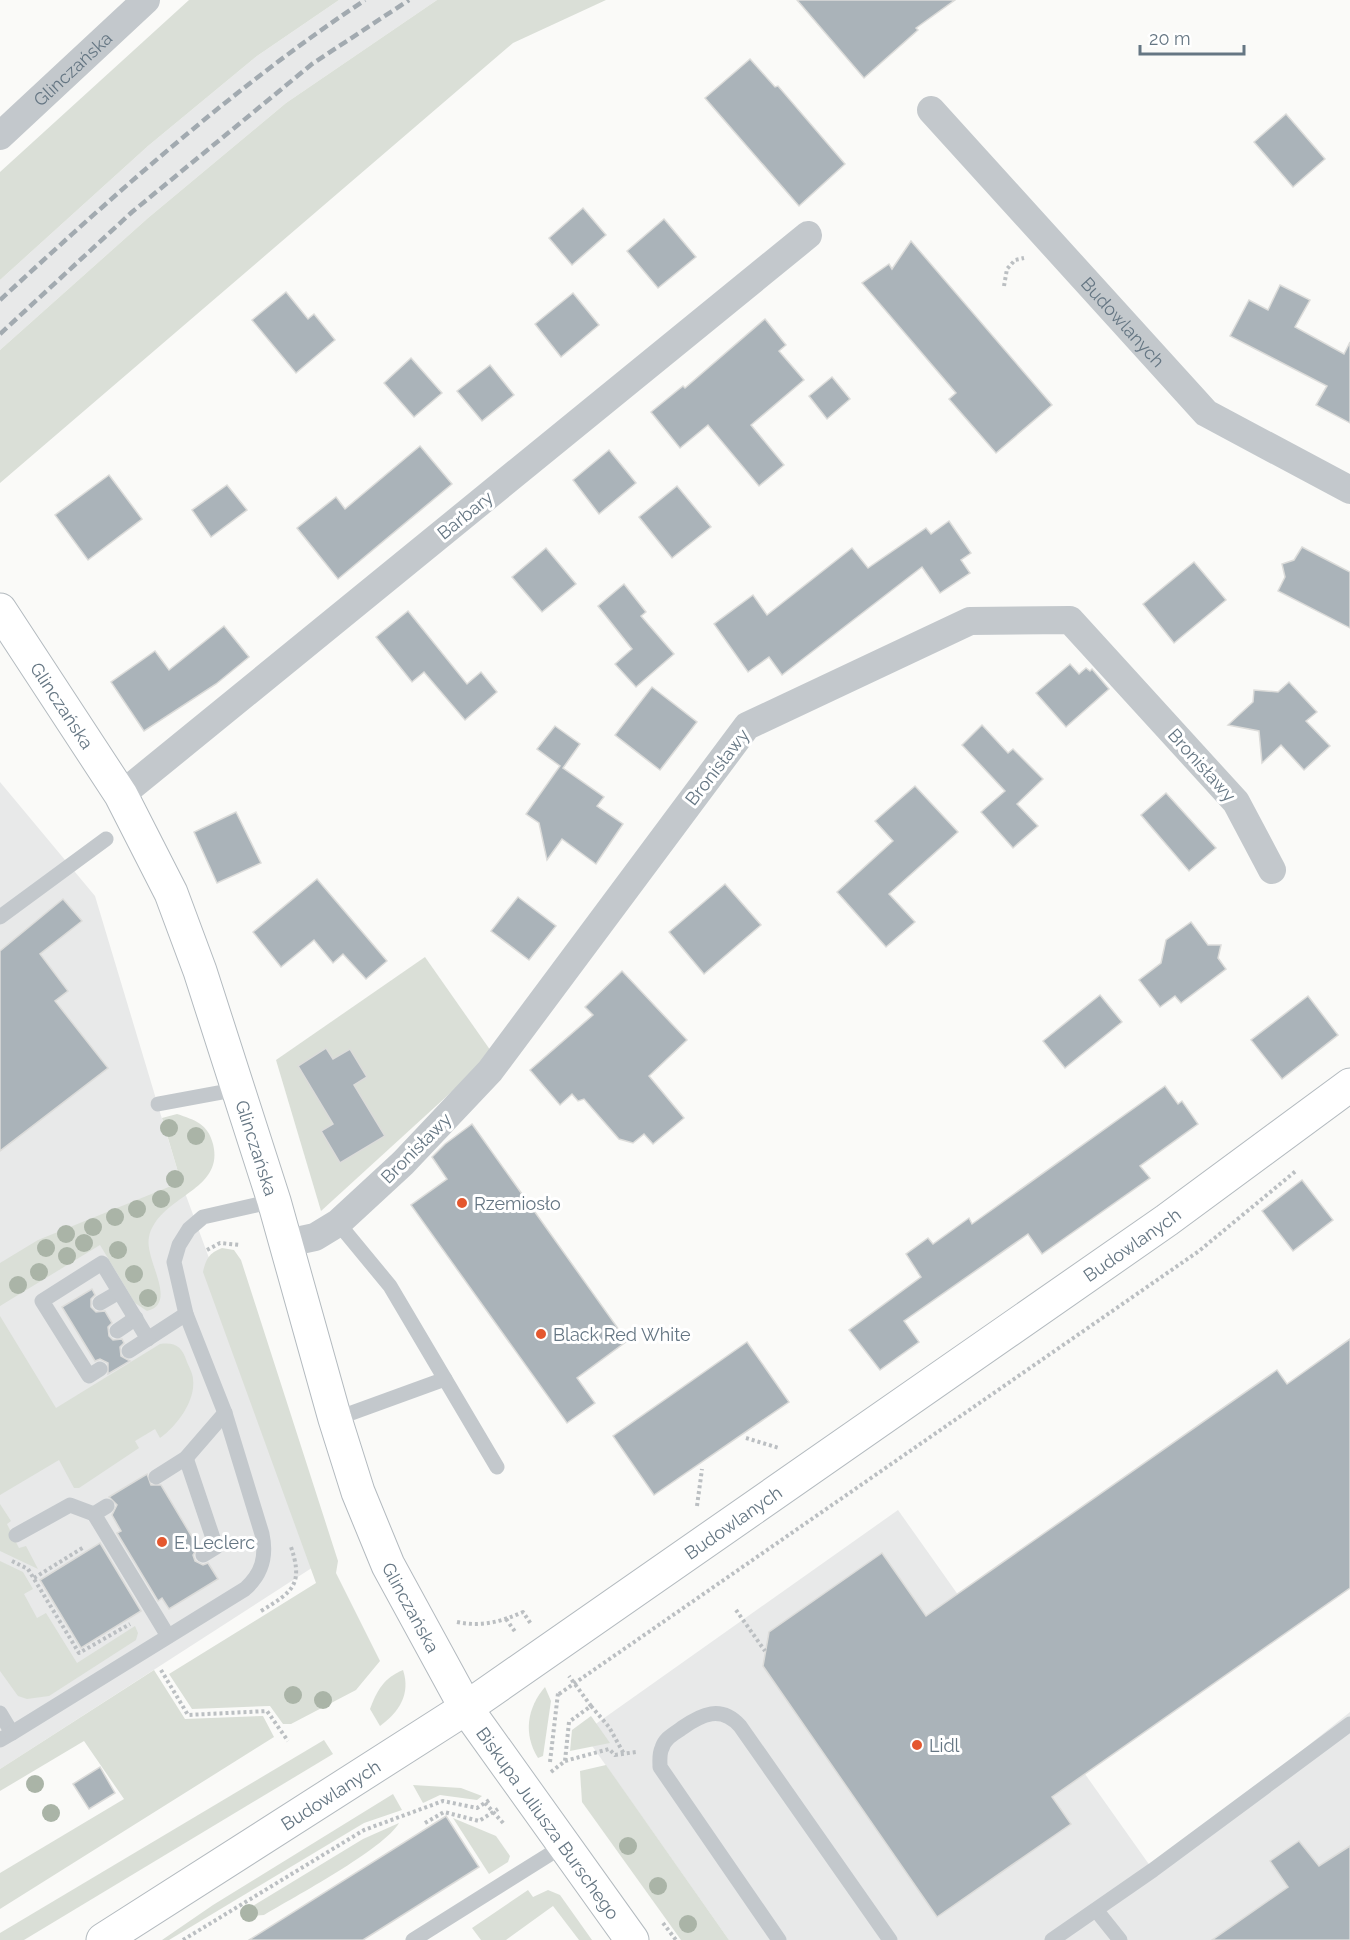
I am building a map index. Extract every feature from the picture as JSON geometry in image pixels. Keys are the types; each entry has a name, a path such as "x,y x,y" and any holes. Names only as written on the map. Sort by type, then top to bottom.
{"street":[{"name":"Glinczańska","path":"0,136 146,0"},
{"name":"Budowlanych","path":"931,110 1206,413 1350,490"},
{"name":"Barbary","path":"121,795 808,235"},
{"name":"Glinczańska","path":"0,610 121,795 171,893 239,1089 274,1201 335,1419 358,1492 388,1565 466,1708"},
{"name":"Bronisławy","path":"287,1243 315,1236 338,1223 403,1163 490,1071 747,726 970,621 1071,620 1236,802 1272,870"},
{"name":"Budowlanych","path":"109,1938 466,1708 1167,1220 1350,1085"},
{"name":"Biskupa Juliusza Burschego","path":"466,1708 632,1940"}],"lane":[{"path":"0,917 106,839"},
{"path":"158,1104 239,1089"},
{"path":"0,1713 6,1736 244,1590 255,1580 266,1550 262,1534 225,1413 186,1314 174,1262 179,1245 189,1228 203,1217 274,1201"},
{"path":"338,1223 390,1286 497,1467"},
{"path":"100,1369 88,1376 82,1352 65,1325 42,1301 102,1263 148,1339"},
{"path":"100,1303 119,1292"},
{"path":"129,1351 186,1314"},
{"path":"117,1331 136,1318"},
{"path":"335,1419 445,1379"},
{"path":"156,1477 186,1458 225,1413"},
{"path":"186,1458 216,1547 203,1555"},
{"path":"16,1535 70,1505 100,1510 148,1589 168,1636"},
{"path":"779,1940 664,1776 660,1757 666,1740 700,1716 722,1713 732,1718 890,1940"},
{"path":"1052,1940 1350,1724"},
{"path":"413,1940 563,1846"},
{"path":"1096,1910 1120,1940"}],"path":[{"path":"548,1760 559,1694 1199,1251 1305,1163"},
{"path":"746,1438 786,1450"},
{"path":"696,1513 702,1468"},
{"path":"33,1578 92,1542"},
{"path":"9,1560 28,1569 80,1653 139,1619"},
{"path":"736,1610 765,1651"},
{"path":"450,1614 457,1622 472,1625 492,1623 523,1612"},
{"path":"574,1684 609,1727 624,1754"},
{"path":"565,1761 569,1722 591,1706"},
{"path":"555,1769 565,1761 609,1749 615,1755 643,1752 660,1757"},
{"path":"183,1940 364,1830 381,1822 443,1801 477,1808 485,1803 493,1813 479,1821 444,1812 425,1823"}],"shaded area":[{"path":"189,0 339,0 257,56 148,146 0,280 0,172"},
{"path":"339,0 437,0 286,103 148,218 0,350 0,280 148,146 257,56"},
{"path":"437,0 606,0 513,43 0,483 0,350 148,218 286,103"},
{"path":"0,782 95,896 181,1182 321,1562 0,1769"},
{"path":"425,957 493,1054 321,1211 276,1060"},
{"path":"177,1114 204,1127 211,1137 214,1160 209,1173 201,1183 165,1212 155,1223 149,1237 151,1257 160,1290 160,1299 156,1306 147,1311 135,1303 100,1245 0,1306 0,1263 38,1240 181,1182 162,1118"},
{"path":"222,1248 234,1250 241,1260 338,1561 336,1573 380,1661 356,1690 291,1724 283,1724 270,1706 192,1709 169,1674 316,1583 203,1272 209,1257"},
{"path":"0,1316 56,1408 160,1344 178,1347 193,1377 191,1396 184,1413 160,1438 155,1429 135,1441 139,1448 79,1488 74,1488 59,1460 0,1495"},
{"path":"0,1504 11,1521 7,1524 19,1548 26,1546 38,1569 0,1551"},
{"path":"898,1510 1153,1870 1350,1712 1350,1940 729,1940 583,1733"},
{"path":"0,1561 23,1572 33,1589 24,1594 37,1618 46,1613 77,1663 135,1626 138,1633 136,1640 49,1696 27,1699 18,1696 0,1671"},
{"path":"154,1670 185,1719 263,1716 274,1737 0,1909 0,1873 124,1799 84,1741 0,1791 0,1769"},
{"path":"403,1670 405,1687 402,1702 393,1715 380,1726 370,1709 386,1681"},
{"path":"545,1687 551,1701 543,1756 538,1758 530,1740 529,1721 534,1704"},
{"path":"591,1716 610,1743 570,1751 572,1730"},
{"path":"324,1740 333,1754 24,1940 0,1940 0,1933"},
{"path":"606,1765 729,1940 681,1940 582,1802 580,1771"},
{"path":"413,1785 461,1788 482,1796 477,1800 440,1795 423,1803"},
{"path":"393,1794 402,1810 364,1823 169,1940 162,1940 213,1905"},
{"path":"453,1818 496,1836 510,1856 508,1862 489,1874"},
{"path":"399,1823 390,1834 358,1859 264,1915 248,1916 243,1912 363,1839"},
{"path":"528,1890 533,1897 548,1890 560,1895 592,1940 579,1940 553,1906 506,1940 481,1940 472,1928"}],"building":[{"path":"797,0 955,0 916,28 918,30 864,78"},
{"path":"750,59 775,87 778,86 845,164 799,206 705,98"},
{"path":"1286,114 1325,159 1293,187 1254,142"},
{"path":"583,208 606,235 572,265 549,238"},
{"path":"664,219 696,257 658,288 627,251"},
{"path":"911,241 1052,405 996,453 949,399 956,393 862,283 889,264 892,269"},
{"path":"1280,285 1310,300 1295,327 1344,354 1350,342 1350,423 1316,405 1327,386 1230,336 1249,300 1268,310"},
{"path":"286,292 308,319 314,314 335,340 296,373 252,320"},
{"path":"573,293 599,325 561,357 535,324"},
{"path":"765,319 786,345 779,351 804,380 751,425 784,465 759,486 708,425 680,448 651,412 683,386 685,388"},
{"path":"411,358 442,393 414,417 384,383"},
{"path":"490,365 514,395 482,421 457,391"},
{"path":"832,377 850,399 827,419 809,396"},
{"path":"420,446 452,484 338,579 297,528 336,497 345,509"},
{"path":"609,450 636,483 599,514 573,480"},
{"path":"109,475 142,519 88,560 55,515"},
{"path":"227,485 247,510 211,537 192,510"},
{"path":"677,486 711,527 672,558 639,517"},
{"path":"949,521 971,553 961,560 970,573 940,593 922,567 782,675 769,657 748,672 714,624 753,595 767,615 852,548 868,568 926,528 931,534"},
{"path":"1302,547 1350,572 1350,628 1278,591 1285,577 1282,564 1294,560"},
{"path":"546,548 576,584 542,612 512,577"},
{"path":"1194,562 1226,600 1174,643 1143,604"},
{"path":"624,584 646,612 641,616 674,654 636,687 615,664 632,649 598,606"},
{"path":"408,611 467,684 481,672 497,692 465,720 424,672 412,682 376,637"},
{"path":"224,626 249,657 216,684 144,731 111,682 155,651 169,670"},
{"path":"1070,664 1079,674 1086,668 1090,671 1092,669 1109,689 1066,727 1036,693"},
{"path":"1289,682 1317,712 1306,721 1330,746 1304,770 1281,745 1262,763 1259,731 1228,725 1253,702 1254,690 1278,692"},
{"path":"652,687 697,722 660,770 615,735"},
{"path":"982,725 1008,753 1013,749 1043,779 1017,804 1038,826 1013,848 981,812 1005,791 962,745"},
{"path":"555,726 580,744 563,768 604,797 597,806 623,824 596,864 562,839 547,860 539,823 526,814 560,766 537,749"},
{"path":"915,786 958,832 889,894 915,922 886,947 837,892 893,841 875,821"},
{"path":"1166,793 1216,848 1189,871 1141,815"},
{"path":"236,812 261,863 217,883 194,832"},
{"path":"317,879 387,961 366,979 343,954 333,963 314,940 281,967 253,932"},
{"path":"725,884 761,925 704,974 669,932"},
{"path":"518,897 556,926 529,960 491,931"},
{"path":"63,899 82,921 40,954 68,991 55,1001 108,1068 0,1151 0,951"},
{"path":"1191,922 1208,945 1221,945 1218,958 1226,969 1181,1003 1175,996 1160,1007 1139,980 1161,963 1166,940"},
{"path":"622,971 687,1040 649,1076 684,1118 653,1144 644,1134 633,1143 619,1139 584,1099 578,1101 572,1094 560,1105 530,1070 593,1015 585,1007"},
{"path":"1100,995 1122,1022 1065,1068 1043,1041"},
{"path":"1308,996 1338,1035 1282,1079 1251,1040"},
{"path":"326,1048 333,1059 350,1049 367,1077 354,1085 385,1136 340,1163 321,1131 333,1124 298,1066"},
{"path":"1165,1086 1178,1104 1182,1101 1198,1124 1140,1166 1150,1178 1042,1254 1028,1234 904,1321 919,1342 880,1370 849,1330 921,1277 906,1254 928,1238 933,1244 969,1218 972,1224"},
{"path":"472,1124 627,1341 577,1378 595,1403 567,1423 411,1205 447,1179 432,1157"},
{"path":"1302,1180 1333,1220 1293,1251 1262,1211"},
{"path":"92,1289 95,1295 91,1299 91,1307 96,1312 105,1311 112,1323 108,1327 109,1336 113,1340 122,1339 124,1343 120,1347 121,1356 130,1361 108,1374 108,1363 100,1359 95,1361 62,1307"},
{"path":"1350,1339 1350,1588 1052,1797 1071,1824 937,1917 763,1666 769,1632 882,1553 926,1616 1277,1370 1287,1384"},
{"path":"747,1342 789,1402 654,1495 613,1436"},
{"path":"147,1474 151,1485 161,1485 198,1547 193,1555 195,1561 203,1565 208,1563 218,1579 169,1609 162,1598 158,1601 117,1533 121,1531 112,1515 117,1505 109,1497"},
{"path":"100,1543 141,1611 81,1648 40,1580"},
{"path":"100,1767 115,1793 89,1809 73,1784"},
{"path":"446,1816 479,1867 363,1940 249,1940"},
{"path":"1299,1841 1319,1866 1350,1846 1350,1940 1212,1940 1288,1887 1270,1861"}],"railway":[{"path":"0,300 177,142 316,33 365,0"},
{"path":"0,334 132,212 312,64 409,0"}],"place":[{"name":"Rzemiosło","path":"462,1203"},
{"name":"Black Red White","path":"541,1334"},
{"name":"E. Leclerc","path":"162,1542"},
{"name":"Lidl","path":"917,1745"}]}
